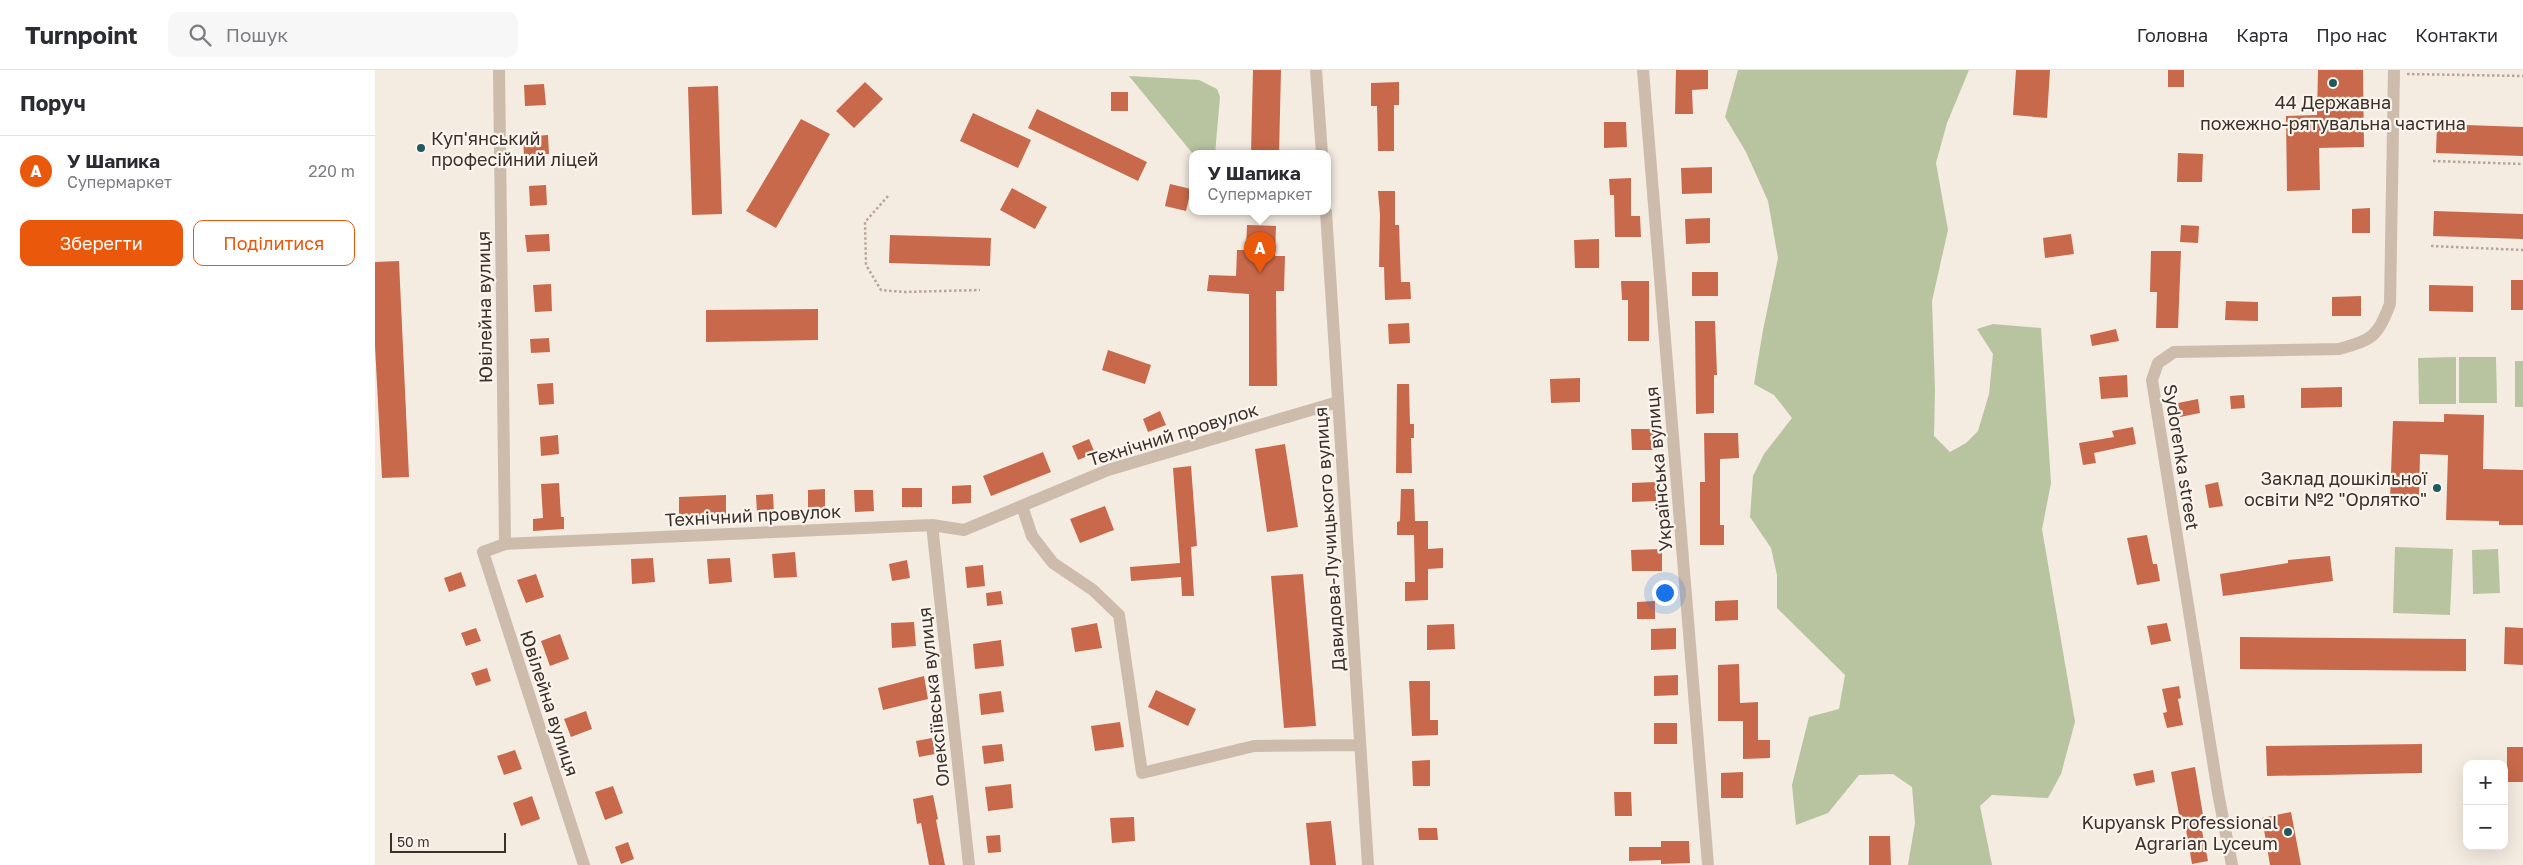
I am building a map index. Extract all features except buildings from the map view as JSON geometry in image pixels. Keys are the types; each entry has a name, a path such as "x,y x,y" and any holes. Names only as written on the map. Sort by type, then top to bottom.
{"street":[{"name":"Ювілейна вулиця","path":"499,70 505,544"},
{"path":"1316,70 1322,150"},
{"name":"Українська вулиця","path":"1643,70 1708,865"},
{"name":"Sydorenka street","path":"2232,865 2218,793 2152,380 2158,363 2174,352 2339,349 2362,342 2380,330 2390,304 2394,72"},
{"name":"Давидова-Лучицького вулиця","path":"1326,215 1368,865"},
{"name":"Технічний провулок","path":"483,552 505,544 932,525 964,530 1108,470 1338,402"},
{"path":"1021,506 1032,536 1053,563 1093,590 1119,615 1142,773 1254,746 1360,745"},
{"name":"Олексіївська вулиця","path":"932,525 969,865"},
{"name":"Ювілейна вулиця","path":"483,552 584,865"}],"path":[{"path":"2394,72 2523,76"},
{"path":"2433,161 2523,164"},
{"path":"888,196 865,222 866,265 881,290 904,292 980,290"},
{"path":"2431,246 2523,250"}],"green space":[{"path":"1738,70 1969,70 1947,123 1936,163 1948,230 1932,301 1935,391 1934,436 1950,452 1966,443 1978,431 1989,394 1993,354 1977,329 1993,324 2041,328 2051,483 2042,529 2075,722 2061,774 2048,798 1992,795 1980,806 1992,865 1908,865 1915,823 1912,787 1893,774 1859,775 1828,813 1796,825 1792,785 1809,717 1839,709 1845,675 1777,608 1777,575 1771,548 1750,517 1753,476 1764,454 1792,418 1774,395 1754,384 1778,258 1768,201 1746,152 1725,117"},
{"path":"1129,76 1199,80 1217,89 1220,97 1215,150 1190,150"},
{"path":"2456,357 2456,404 2419,404 2418,358"},
{"path":"2459,357 2496,357 2497,403 2459,403"},
{"path":"2515,361 2523,361 2523,407 2515,407"},
{"path":"2395,547 2453,549 2450,615 2393,613"},
{"path":"2498,549 2500,593 2473,594 2472,550"}],"place":[{"name":"44 Державна пожежно-рятувальна частина","path":"2333,83"},
{"name":"Куп'янський професійний ліцей","path":"421,148"},
{"name":"У Шапика","path":"1260,273"},
{"name":"Заклад дошкільної освіти №2 \"Орлятко\"","path":"2437,488"},
{"name":"Kupyansk Professional Agrarian Lyceum","path":"2288,832"}]}
